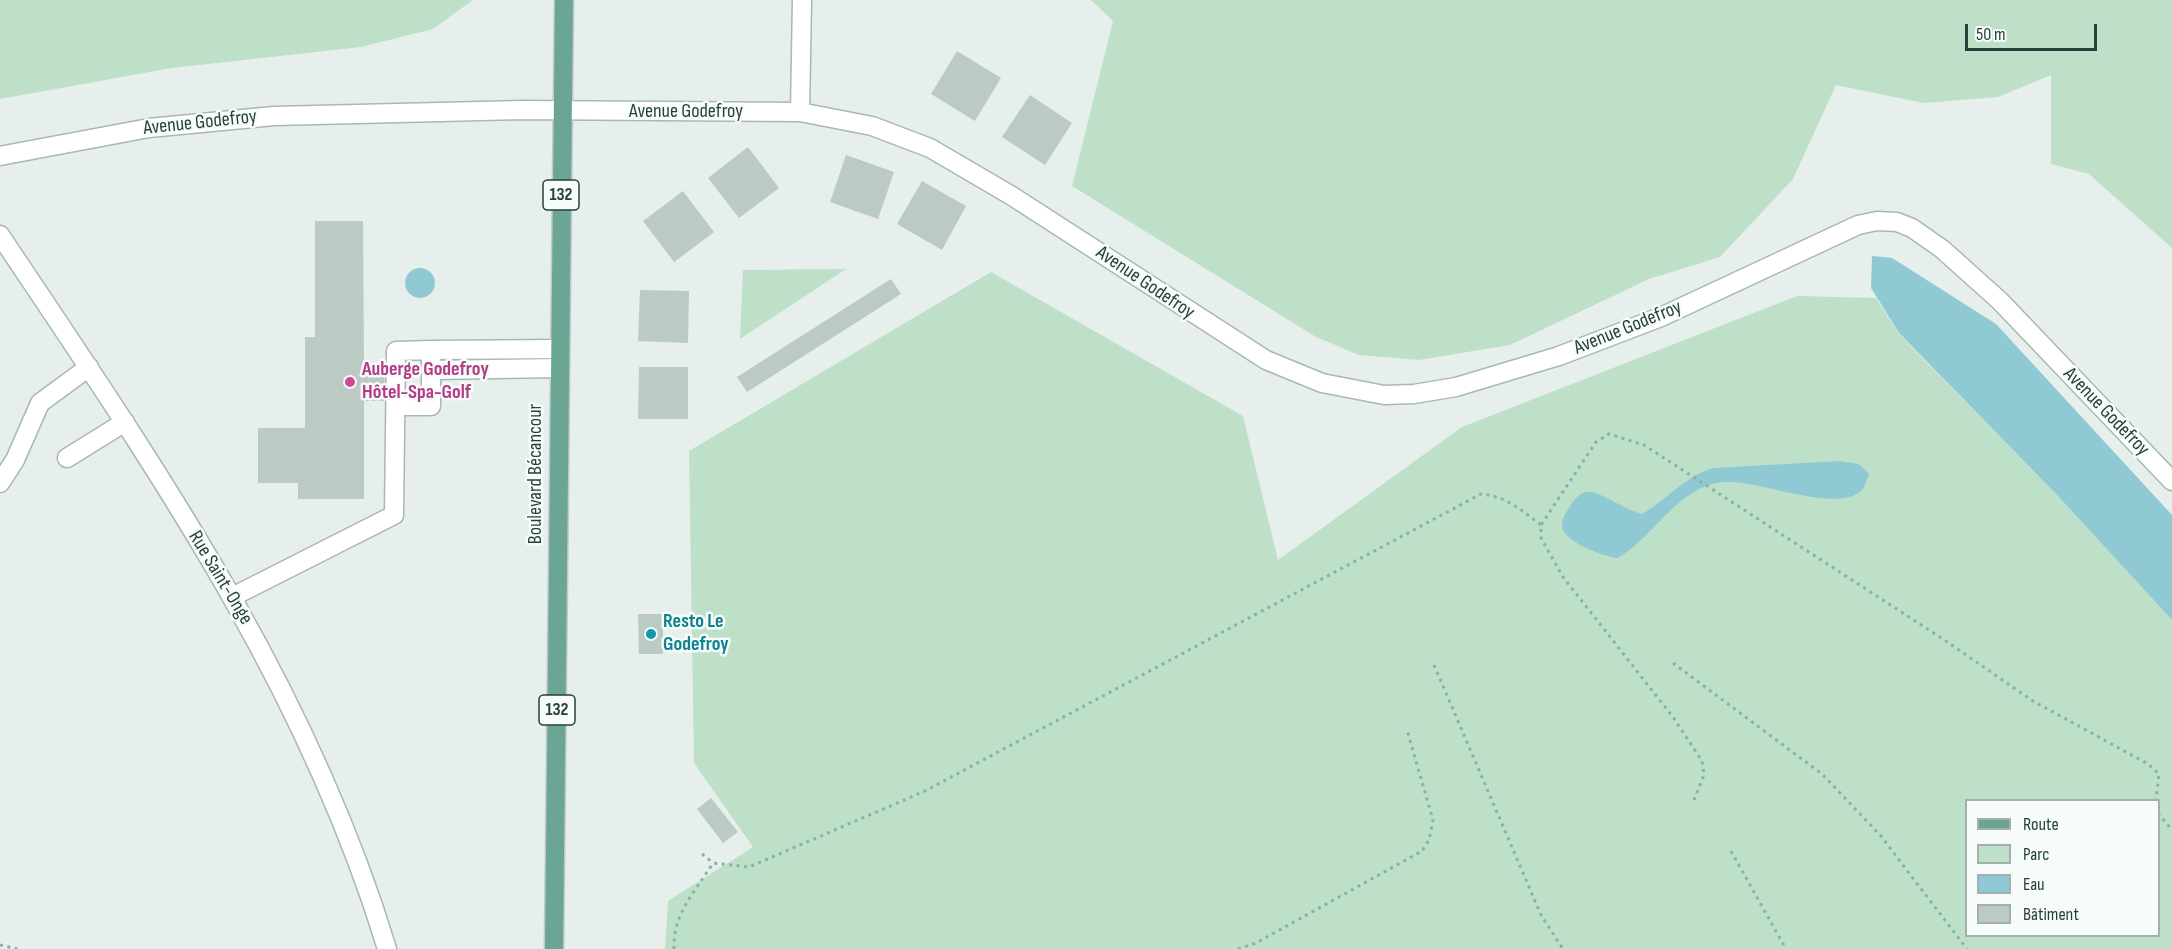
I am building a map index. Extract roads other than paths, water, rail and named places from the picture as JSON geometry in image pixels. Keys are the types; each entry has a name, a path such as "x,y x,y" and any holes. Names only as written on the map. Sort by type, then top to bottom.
{"main road":[{"name":"Boulevard Bécancour","path":"554,949 564,0"}],"street":[{"path":"800,112 802,0"},
{"name":"Avenue Godefroy","path":"0,156 98,136 206,121 390,112 800,112 873,126 930,148 994,185 1266,360 1322,383 1384,395 1422,393 1456,387 1541,362 1661,316 1858,225 1877,221 1897,222 1926,237 1988,289 2172,481"},
{"name":"Rue Saint-Onge","path":"0,235 125,422 232,597 282,688 319,763 361,869 387,949"},
{"path":"232,597 394,515 396,351 560,349"},
{"path":"396,406 431,406 431,350"},
{"path":"0,483 15,460 40,403 89,368"},
{"path":"431,370 559,368"},
{"path":"67,458 125,422"}],"water":[{"path":"1872,256 1892,258 1996,324 2172,515 2172,620 2057,495 1899,333 1871,288"},
{"path":"420,268 431,272 435,283 431,294 420,298 409,294 405,283 409,272"},
{"path":"1840,461 1859,464 1869,474 1861,491 1850,497 1817,498 1742,483 1711,484 1682,500 1632,548 1618,558 1584,547 1568,537 1562,525 1564,516 1572,503 1586,492 1598,494 1642,514 1685,482 1713,468"}],"place":[{"name":"Auberge Godefroy Hôtel-Spa-Golf","path":"350,382"},
{"name":"Resto Le Godefroy","path":"651,634"}]}
